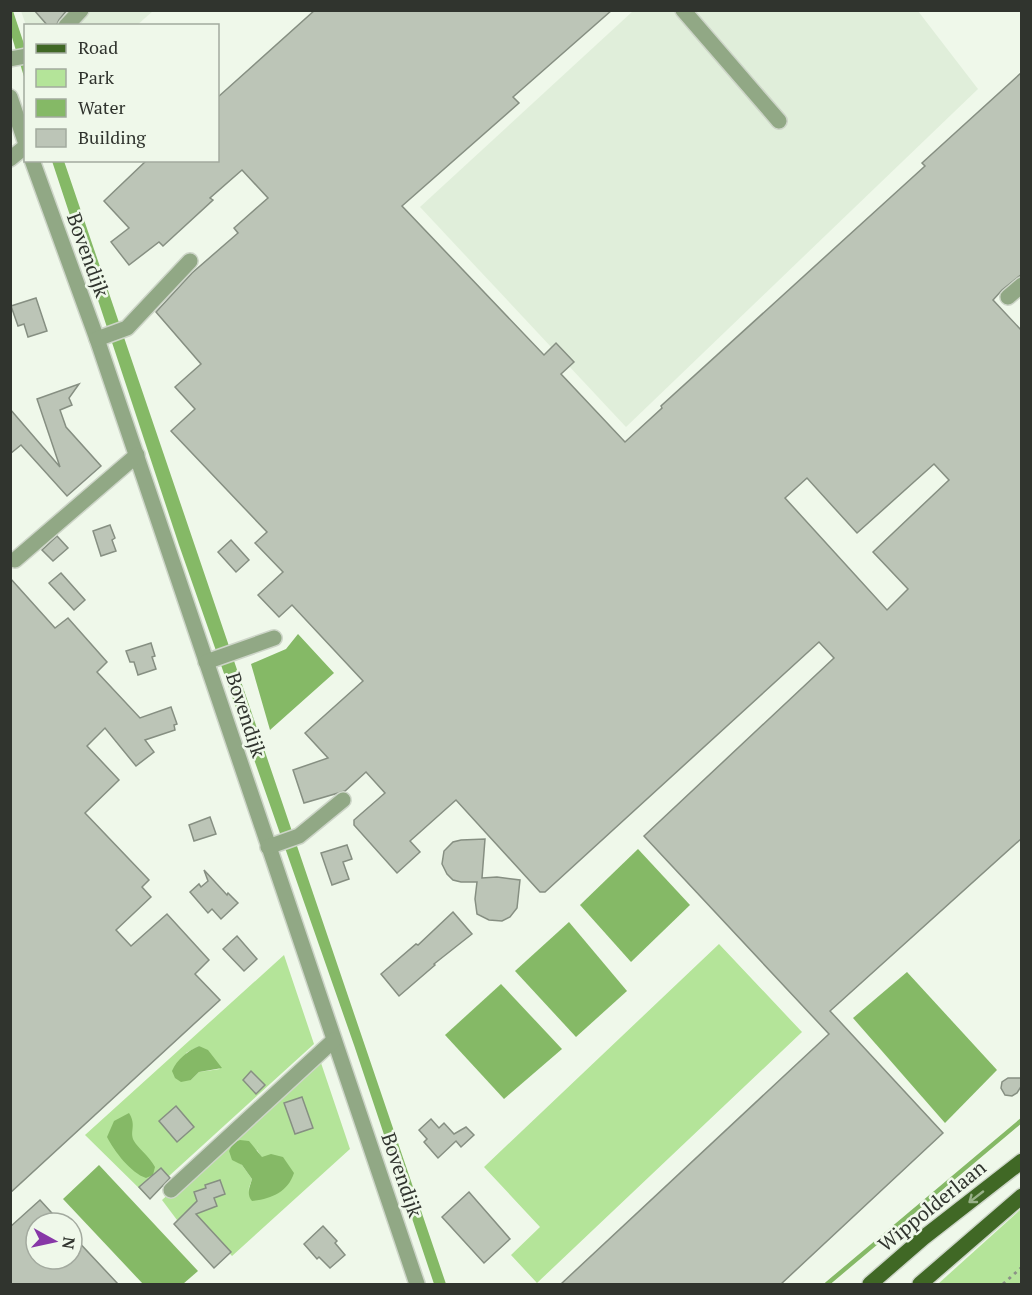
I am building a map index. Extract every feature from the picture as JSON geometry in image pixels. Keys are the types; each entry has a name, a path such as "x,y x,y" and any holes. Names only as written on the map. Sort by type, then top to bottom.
{"main road":[{"name":"Wippolderlaan","path":"870,1284 923,1238 1022,1161"},
{"path":"920,1284 1022,1196"}],"street":[{"path":"68,24 81,10"},
{"path":"683,10 780,121"},
{"path":"10,98 24,139"},
{"path":"10,159 24,147"},
{"name":"Bovendijk","path":"33,162 101,338 137,455 273,845 334,1040 417,1284"},
{"path":"101,338 127,328 190,261"},
{"path":"1008,297 1022,285"},
{"path":"15,560 137,455"},
{"path":"210,661 274,638"},
{"path":"273,845 299,836 343,800"},
{"path":"171,1190 334,1040"}],"path":[{"path":"1003,1284 1022,1267"}],"shaded area":[{"path":"21,11 153,11 138,24 26,24"},
{"path":"633,11 918,11 978,89 626,427 420,207"}],"green space":[{"path":"719,944 802,1032 537,1283 511,1255 540,1227 484,1167"},
{"path":"284,955 314,1044 147,1196 85,1135","holes":["199,1046 220,1069 199,1072 191,1080 186,1053"]},
{"path":"319,1057 350,1149 232,1256 195,1215 177,1220 162,1200","holes":["257,1150 262,1158 248,1191 252,1179 242,1165 235,1160"]},
{"path":"1021,1209 1021,1284 938,1284"}],"water":[{"path":"10,11 13,11 24,44 24,77 11,34"},
{"path":"52,162 64,162 446,1284 434,1284 354,1045 179,545"},
{"path":"298,634 334,673 270,730 251,664 286,649"},
{"path":"638,849 690,905 631,962 580,905"},
{"path":"569,922 627,991 576,1037 515,971"},
{"path":"907,972 997,1070 945,1123 853,1018"},
{"path":"501,984 562,1049 504,1099 445,1035"},
{"path":"199,1046 208,1050 222,1068 199,1072 191,1080 181,1082 175,1078 172,1071 174,1067 183,1056"},
{"path":"129,1113 134,1141 155,1167 153,1175 146,1178 124,1161 107,1137 114,1121"},
{"path":"240,1140 249,1141 262,1157 271,1154 283,1157 294,1173 283,1190 272,1196 252,1201 249,1193 252,1179 242,1165 232,1160 229,1151 233,1143"},
{"path":"99,1165 198,1271 183,1284 143,1284 84,1221 84,1211 74,1211 63,1199"}],"building":[{"path":"34,10 67,10 57,24 46,24"},
{"path":"315,10 612,10 513,97 519,103 402,206 544,355 556,343 574,362 561,374 625,442 662,408 661,406 925,166 922,163 1022,72 1022,274 993,300 1022,331 1022,838 830,1011 943,1133 781,1284 561,1284 829,1034 644,836 834,658 819,642 545,892 540,892 456,800 410,841 420,852 397,873 354,825 354,820 385,793 366,772 345,791 304,803 293,770 328,758 305,733 363,681 292,605 279,617 258,595 283,572 255,543 267,532 171,431 195,409 175,387 201,364 156,312 192,273 238,233 234,228 268,198 242,170 210,198 213,200 163,246 159,242 129,265 111,242 129,228 104,201 145,162 219,162 219,96","holes":["934,464 949,480 873,552 908,589 887,610 785,498 807,478 857,533"]},
{"path":"36,298 47,331 28,337 24,324 18,326 11,306"},
{"path":"79,384 69,398 72,405 60,410 66,427 101,466 67,496 21,445 10,454 10,409 60,467 37,399"},
{"path":"110,525 115,538 112,540 116,551 101,556 93,531"},
{"path":"57,536 68,548 53,561 42,550"},
{"path":"231,540 249,560 236,572 218,552"},
{"path":"61,573 85,600 74,610 49,583"},
{"path":"10,578 55,628 68,618 107,662 97,672 140,718 171,707 177,724 174,725 175,730 145,740 154,752 136,766 105,728 87,746 119,780 85,813 149,880 142,887 151,897 116,930 131,946 167,914 209,960 195,974 220,1000 10,1193"},
{"path":"151,643 156,669 138,675 134,662 130,662 126,651"},
{"path":"210,817 216,834 194,841 189,825"},
{"path":"485,839 482,878 520,880 517,908 510,917 502,921 489,920 477,914 475,899 477,882 453,880 442,864 444,851 453,842"},
{"path":"347,845 352,859 343,862 349,879 332,885 321,853"},
{"path":"204,870 227,895 228,893 238,903 221,919 212,909 208,913 190,892 199,884 201,887 208,881"},
{"path":"453,912 472,934 399,996 381,974 416,944 418,945"},
{"path":"237,936 257,959 244,971 223,949"},
{"path":"251,1071 265,1085 256,1094 243,1080"},
{"path":"1008,1078 1022,1078 1022,1085 1012,1096 1005,1095 1001,1088 1002,1082"},
{"path":"302,1097 313,1128 295,1134 284,1103"},
{"path":"176,1106 194,1127 177,1142 159,1121"},
{"path":"431,1119 439,1128 444,1123 454,1134 466,1127 474,1135 461,1147 456,1141 438,1158 424,1142 427,1139 419,1130"},
{"path":"161,1168 170,1178 150,1199 139,1187"},
{"path":"220,1180 225,1194 214,1198 217,1206 196,1214 231,1252 214,1268 174,1224 197,1201 194,1192"},
{"path":"469,1192 510,1239 484,1263 442,1217"},
{"path":"40,1200 50,1211 28,1211"},
{"path":"24,1214 24,1271 84,1271 84,1248 118,1284 10,1284 10,1227"},
{"path":"323,1226 337,1241 335,1243 345,1255 330,1268 319,1257 317,1259 304,1244"}],"waterway":[{"path":"827,1284 1022,1120"}]}
